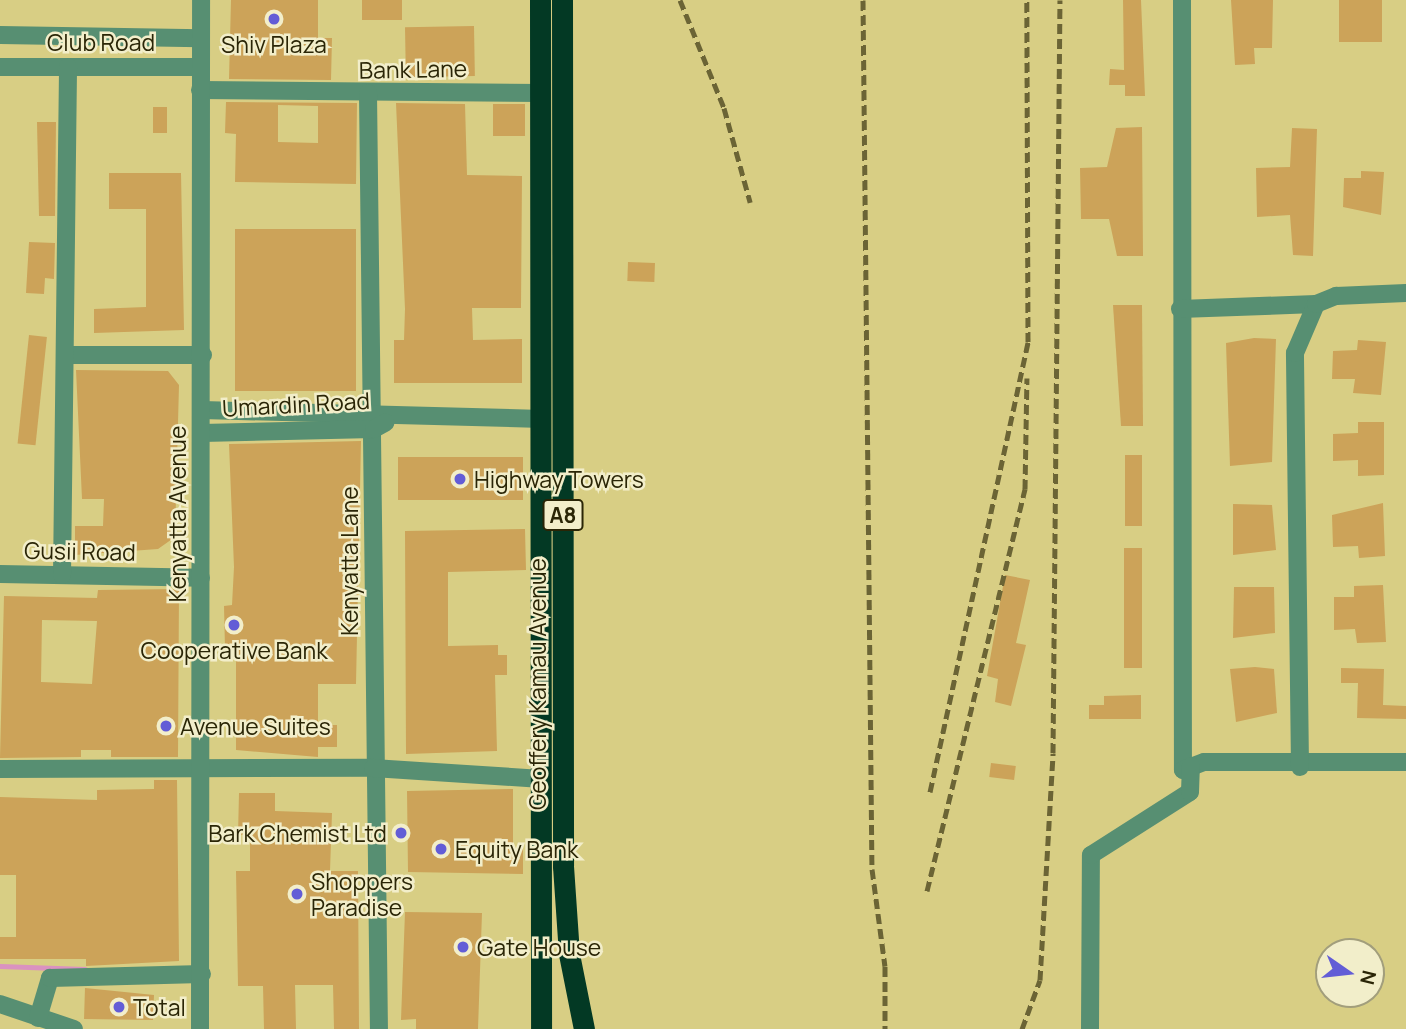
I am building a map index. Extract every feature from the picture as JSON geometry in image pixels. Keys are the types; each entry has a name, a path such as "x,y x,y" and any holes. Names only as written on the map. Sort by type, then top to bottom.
{"highway":[{"name":"Geoffery Kamau Avenue","path":"540,0 541,1029"},
{"name":"Geoffery Kamau Avenue","path":"562,0 564,866 569,954 584,1029"}],"street":[{"name":"Kenyatta Avenue","path":"200,1029 204,771 201,578 201,0"},
{"path":"1182,0 1180,752 1183,770 1191,766 1300,767 1406,762"},
{"name":"Club Road","path":"0,35 201,38"},
{"path":"29,35 30,67"},
{"path":"152,37 153,67"},
{"name":"Club Road","path":"0,67 201,67"},
{"path":"62,575 68,67"},
{"name":"Bank Lane","path":"200,90 542,93"},
{"name":"Kenyatta Lane","path":"368,93 380,420 373,768 379,1029"},
{"path":"1180,309 1316,304 1336,296 1406,293"},
{"path":"1300,767 1296,353 1316,304"},
{"path":"65,355 203,355"},
{"name":"Umardin Road","path":"202,410 380,420 542,419"},
{"name":"Umardin Road","path":"202,433 380,420"},
{"name":"Gusii Road","path":"0,574 201,578"},
{"path":"1090,1029 1091,855 1190,792 1191,766"},
{"path":"0,769 204,771 373,768 542,779"},
{"path":"38,1018 50,978 202,974"},
{"path":"0,1004 74,1029"}],"building":[{"path":"231,0 318,0 318,38 332,38 331,80 229,79"},
{"path":"362,0 402,0 402,20 362,20"},
{"path":"1123,0 1141,0 1145,96 1125,96 1125,85 1109,85 1110,69 1124,70"},
{"path":"1231,0 1273,0 1272,48 1254,48 1255,64 1235,65"},
{"path":"1339,0 1382,0 1382,42 1339,42"},
{"path":"474,26 475,76 406,77 405,27"},
{"path":"226,102 357,103 356,184 235,182 236,134 225,133","holes":["278,105 318,106 318,143 278,142"]},
{"path":"396,103 465,104 467,175 522,176 521,308 472,308 473,340 522,339 522,383 394,383 394,340 404,340 405,309"},
{"path":"493,104 525,104 525,136 493,136"},
{"path":"153,107 167,107 167,133 153,133"},
{"path":"37,122 56,122 55,216 39,216"},
{"path":"1142,127 1143,256 1117,256 1109,219 1081,219 1080,168 1107,167 1116,128"},
{"path":"1292,128 1317,129 1313,256 1293,255 1290,215 1257,217 1256,168 1290,167"},
{"path":"1361,171 1384,172 1381,215 1343,207 1344,178 1361,178"},
{"path":"109,173 181,173 184,330 94,333 94,309 146,307 146,209 109,209"},
{"path":"235,229 356,229 356,391 235,391"},
{"path":"29,242 55,243 54,279 45,278 44,294 26,293"},
{"path":"628,262 655,263 654,282 627,281"},
{"path":"1113,305 1142,305 1143,426 1121,426"},
{"path":"29,335 47,337 36,445 18,443"},
{"path":"1254,338 1276,339 1272,462 1230,466 1226,343"},
{"path":"1358,340 1386,342 1381,395 1353,393 1355,379 1332,379 1333,351 1357,350"},
{"path":"76,370 168,371 179,385 175,537 158,549 75,555 75,526 103,526 104,499 82,499"},
{"path":"1358,422 1384,422 1384,475 1358,476 1358,460 1333,461 1333,434 1358,433"},
{"path":"361,441 356,684 318,684 318,725 337,725 337,747 318,747 318,757 236,750 236,648 225,649 224,606 232,605 234,567 229,444"},
{"path":"1125,455 1142,455 1142,526 1125,526"},
{"name":"Highway Towers","path":"398,457 523,457 523,500 398,500"},
{"path":"1383,503 1385,556 1359,558 1358,546 1333,547 1332,515"},
{"path":"1233,504 1272,505 1276,550 1233,555"},
{"path":"525,529 526,570 448,572 448,646 498,645 498,655 507,655 507,675 495,675 497,751 406,754 405,531"},
{"path":"1124,548 1142,548 1142,668 1124,668"},
{"path":"1005,575 1030,580 1016,643 1026,645 1011,706 995,702 998,679 987,676"},
{"path":"1383,585 1386,642 1357,643 1355,629 1334,630 1334,597 1354,597 1354,586"},
{"path":"1234,587 1274,587 1275,633 1233,638"},
{"path":"179,589 178,757 111,757 111,750 81,750 81,757 0,758 4,596 97,598 98,590","holes":["42,620 97,621 92,684 41,682"]},
{"path":"1341,668 1384,669 1383,705 1406,706 1406,719 1357,718 1358,683 1341,683"},
{"path":"1230,669 1274,669 1277,713 1236,722"},
{"path":"1141,695 1141,719 1089,719 1089,705 1104,705 1104,696"},
{"path":"991,763 1016,766 1014,780 989,777"},
{"path":"154,780 177,780 179,961 86,966 86,959 0,959 0,937 16,937 16,875 0,875 0,797 97,800 97,790 154,789"},
{"name":"Equity Bank","path":"513,789 513,849 523,849 523,874 408,872 407,791"},
{"path":"239,793 275,793 275,811 332,813 330,871 358,871 359,1029 334,1029 333,985 295,985 296,1029 264,1029 263,986 238,986 236,871 250,871 250,835 238,835"},
{"path":"405,912 482,913 478,1029 416,1029 416,1019 401,1020"},
{"name":"Total","path":"85,988 154,995 153,1020 84,1019"}],"waterway":[{"path":"0,966 85,969"}],"railway":[{"path":"680,0 724,108 750,202"},
{"path":"863,0 872,869 885,966 885,1029"},
{"path":"930,792 1028,342 1027,0"},
{"path":"1022,1029 1040,980 1053,753 1060,0"},
{"path":"927,891 1025,489 1027,378"}],"place":[{"name":"Shiv Plaza","path":"274,19"},
{"name":"Highway Towers","path":"460,479"},
{"name":"Cooperative Bank","path":"234,625"},
{"name":"Avenue Suites","path":"166,726"},
{"name":"Bark Chemist Ltd","path":"401,833"},
{"name":"Equity Bank","path":"441,849"},
{"name":"Shoppers Paradise","path":"297,894"},
{"name":"Gate House","path":"463,947"},
{"name":"Total","path":"119,1007"}]}
